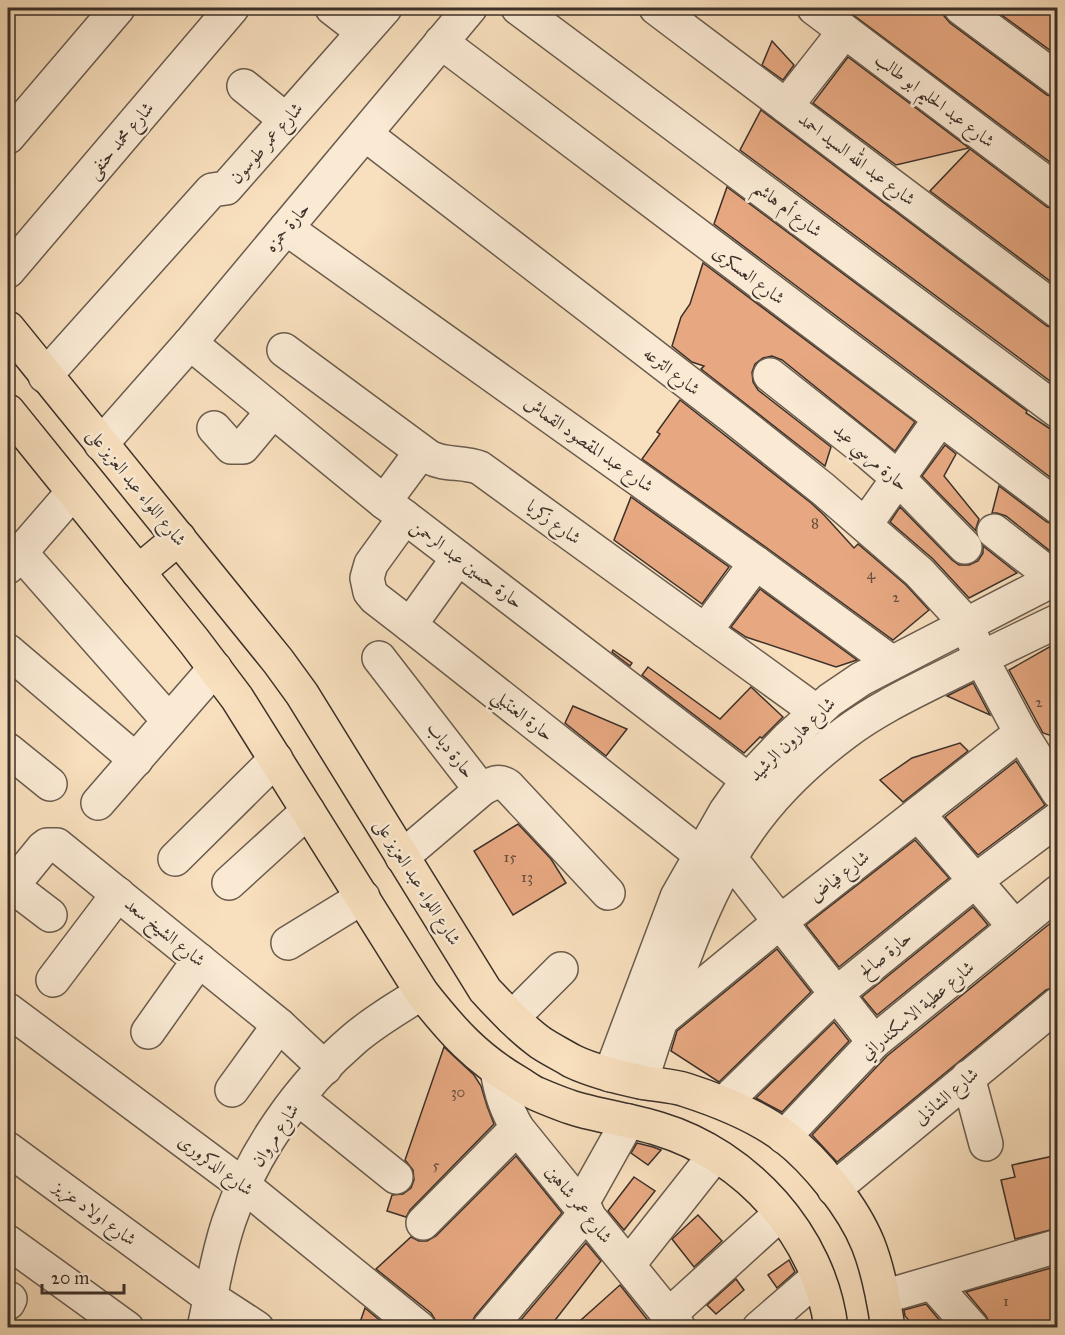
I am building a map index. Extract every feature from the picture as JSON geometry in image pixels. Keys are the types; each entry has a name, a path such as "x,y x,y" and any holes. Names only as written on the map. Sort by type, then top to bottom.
{"main road":[{"name":"شارع اللواء عبد العزيز على","path":"8,328 257,632 296,686 484,990 540,1042 574,1062 625,1078 684,1089 724,1103 758,1120 784,1137 811,1161 851,1212 868,1244 885,1312"},
{"path":"9,415 138,572 237,698 422,993 467,1046 498,1070 535,1093 577,1109 659,1129 695,1142 760,1187 804,1246 818,1277 831,1328"},
{"path":"100,526 140,491"},
{"path":"138,572 179,538"}],"street":[{"path":"8,137 118,8"},
{"name":"شارع محمد حنفى","path":"8,271 232,8"},
{"path":"332,8 363,32"},
{"name":"شارع عمر طوسون","path":"45,376 210,192 226,188 385,8"},
{"name":"شارع أم هاشم","path":"518,8 1058,411"},
{"name":"شارع عبد الله السيد احمد","path":"656,8 1058,311"},
{"name":"شارع عبد الحليم ابو طالب","path":"814,8 1058,192"},
{"path":"961,8 1058,80"},
{"name":"حارة حمزه","path":"101,444 190,343 364,134 452,20"},
{"name":"شارع العسكرى","path":"452,20 940,419 1058,507"},
{"path":"786,106 844,32"},
{"path":"244,86 286,120"},
{"name":"شارع الترعه","path":"364,134 734,418 823,489 919,572 966,623 981,658 1021,733 1058,792"},
{"name":"شارع عبد المقصود القماش","path":"286,228 756,563 891,663"},
{"name":"حارة حسين عبد الرحمن","path":"190,343 394,510 748,780"},
{"name":"شارع زكريا","path":"284,350 421,452 439,462 472,465 480,468 817,712"},
{"name":"حارة مرسي عيد","path":"771,375 898,478 965,547"},
{"path":"214,428 231,447 243,447 273,411"},
{"path":"865,525 940,419"},
{"path":"394,510 421,452"},
{"path":"73,492 14,559 169,721"},
{"name":"حارة العنتبلي","path":"394,510 371,564 367,578 370,592 410,625 715,856 780,922 874,1042"},
{"path":"994,531 1055,575"},
{"path":"410,625 458,558"},
{"path":"705,631 756,563"},
{"name":"شارع هارون الرشيد","path":"625,1078 660,1022 701,914 726,811 748,780 787,739 830,700 861,679 1041,586 1055,575"},
{"name":"شارع هارون الرشيد","path":"625,1078 677,897 715,856 750,828 778,793 846,732 876,712 908,695 1058,621"},
{"path":"8,651 136,760"},
{"name":"حارة دياب","path":"379,658 478,786 483,788 494,783 503,783 507,786 608,893"},
{"path":"98,803 215,668"},
{"name":"شارع فياض","path":"660,1022 780,922 1021,733"},
{"path":"8,750 50,784"},
{"path":"175,859 276,759"},
{"path":"402,857 483,788"},
{"path":"230,883 308,811"},
{"path":"918,814 1015,927"},
{"name":"حارة صالح","path":"724,1103 836,994 975,880 1058,819"},
{"name":"شارع الشيخ سعد","path":"10,884 43,848 47,845 57,845 279,1025 325,1068"},
{"path":"10,884 50,915"},
{"name":"شارع عطية الاسكندراني","path":"784,1137 874,1042 1058,892"},
{"path":"53,980 118,894"},
{"path":"288,942 363,897"},
{"path":"148,1032 200,960"},
{"path":"512,1018 561,969"},
{"name":"شارع مروان","path":"207,1313 229,1222 243,1185 268,1140 298,1098 362,1032 422,993"},
{"name":"شارع الدكرورى","path":"8,1010 243,1185 419,1328"},
{"name":"شارع الشاذلى","path":"834,1188 968,1077 1055,1013"},
{"path":"232,1090 279,1025"},
{"name":"شارع عمر شاهين","path":"498,1070 507,1110 517,1128 674,1321"},
{"path":"968,1077 986,1144"},
{"path":"298,1098 396,1177"},
{"path":"489,1328 584,1209 628,1121"},
{"path":"423,1223 517,1128"},
{"name":"شارع اولاد عزيز","path":"8,1149 207,1313 257,1328"},
{"path":"629,1264 715,1155"},
{"path":"674,1321 781,1213"},
{"path":"8,1242 127,1328"},
{"path":"885,1312 933,1284 1058,1246"},
{"path":"759,1328 818,1277"},
{"path":"933,1284 972,1328"}],"building":[{"path":"844,8 943,8 944,16 950,23 1047,95 1058,98 1058,168"},
{"path":"992,8 1058,8 1058,56"},
{"path":"772,41 794,65 783,80 762,65"},
{"path":"848,57 969,148 896,165 813,103"},
{"path":"761,110 1047,326 1058,329 1058,380 1054,384 740,150"},
{"path":"970,149 1047,207 1058,210 1058,287 930,191"},
{"path":"727,187 1027,411 1026,413 1058,434 1058,483 714,224"},
{"path":"703,263 915,422 895,451 782,360 772,356 763,358 755,364 752,372 753,382 758,390 831,447 825,466 701,369 704,366 692,362 672,346 681,317 690,304"},
{"path":"680,400 811,503 854,548 858,544 906,585 929,610 893,640 642,459 660,434 657,432"},
{"path":"945,445 956,454 944,476 979,519 976,531 922,476"},
{"path":"999,486 1047,522 1058,525 1058,552 1054,554 1006,516 992,513"},
{"path":"631,497 729,567 702,604 614,540"},
{"path":"900,507 959,565 969,565 978,561 983,553 983,546 1017,573 969,598 933,559 890,522"},
{"path":"760,589 857,660 836,667 746,637 731,627"},
{"path":"1058,642 1058,738 1043,733 1009,670"},
{"path":"613,650 632,663 630,666 612,652"},
{"path":"648,667 720,719 751,687 783,717 744,753 642,675"},
{"path":"973,683 990,715 947,696"},
{"path":"573,706 627,729 606,756 565,723"},
{"path":"960,743 968,751 903,802 880,780 912,758"},
{"path":"1016,761 1045,805 978,855 945,817"},
{"path":"518,824 551,859 566,883 513,915 474,851"},
{"path":"915,840 949,878 839,967 806,925"},
{"path":"973,907 988,925 877,1015 862,997"},
{"path":"1058,917 1058,986 1046,990 837,1162 812,1135 887,1056"},
{"path":"777,949 811,992 719,1082 671,1051 677,1031"},
{"path":"834,1022 849,1041 782,1112 756,1098"},
{"path":"444,1047 474,1075 481,1086 494,1124 410,1210 406,1217 387,1211 392,1195 403,1194 411,1188 414,1180 413,1170 405,1160"},
{"path":"637,1143 661,1150 648,1165 631,1153"},
{"path":"1058,1155 1058,1228 1015,1239 1001,1180 1015,1177 1012,1165"},
{"path":"516,1156 562,1213 475,1316 471,1328 437,1328 431,1313 376,1269 411,1237 419,1241 427,1241 436,1236"},
{"path":"634,1177 655,1191 624,1230 608,1211"},
{"path":"698,1215 722,1241 694,1267 672,1239"},
{"path":"586,1243 601,1261 549,1328 514,1328"},
{"path":"789,1260 795,1272 777,1288 768,1275"},
{"path":"1058,1266 1058,1328 990,1328 986,1316 966,1292"},
{"path":"736,1279 744,1290 716,1314 707,1305"},
{"path":"620,1285 654,1328 572,1328"},
{"path":"926,1304 946,1328 916,1328 905,1316 904,1310"},
{"path":"365,1308 389,1328 358,1328"}]}
